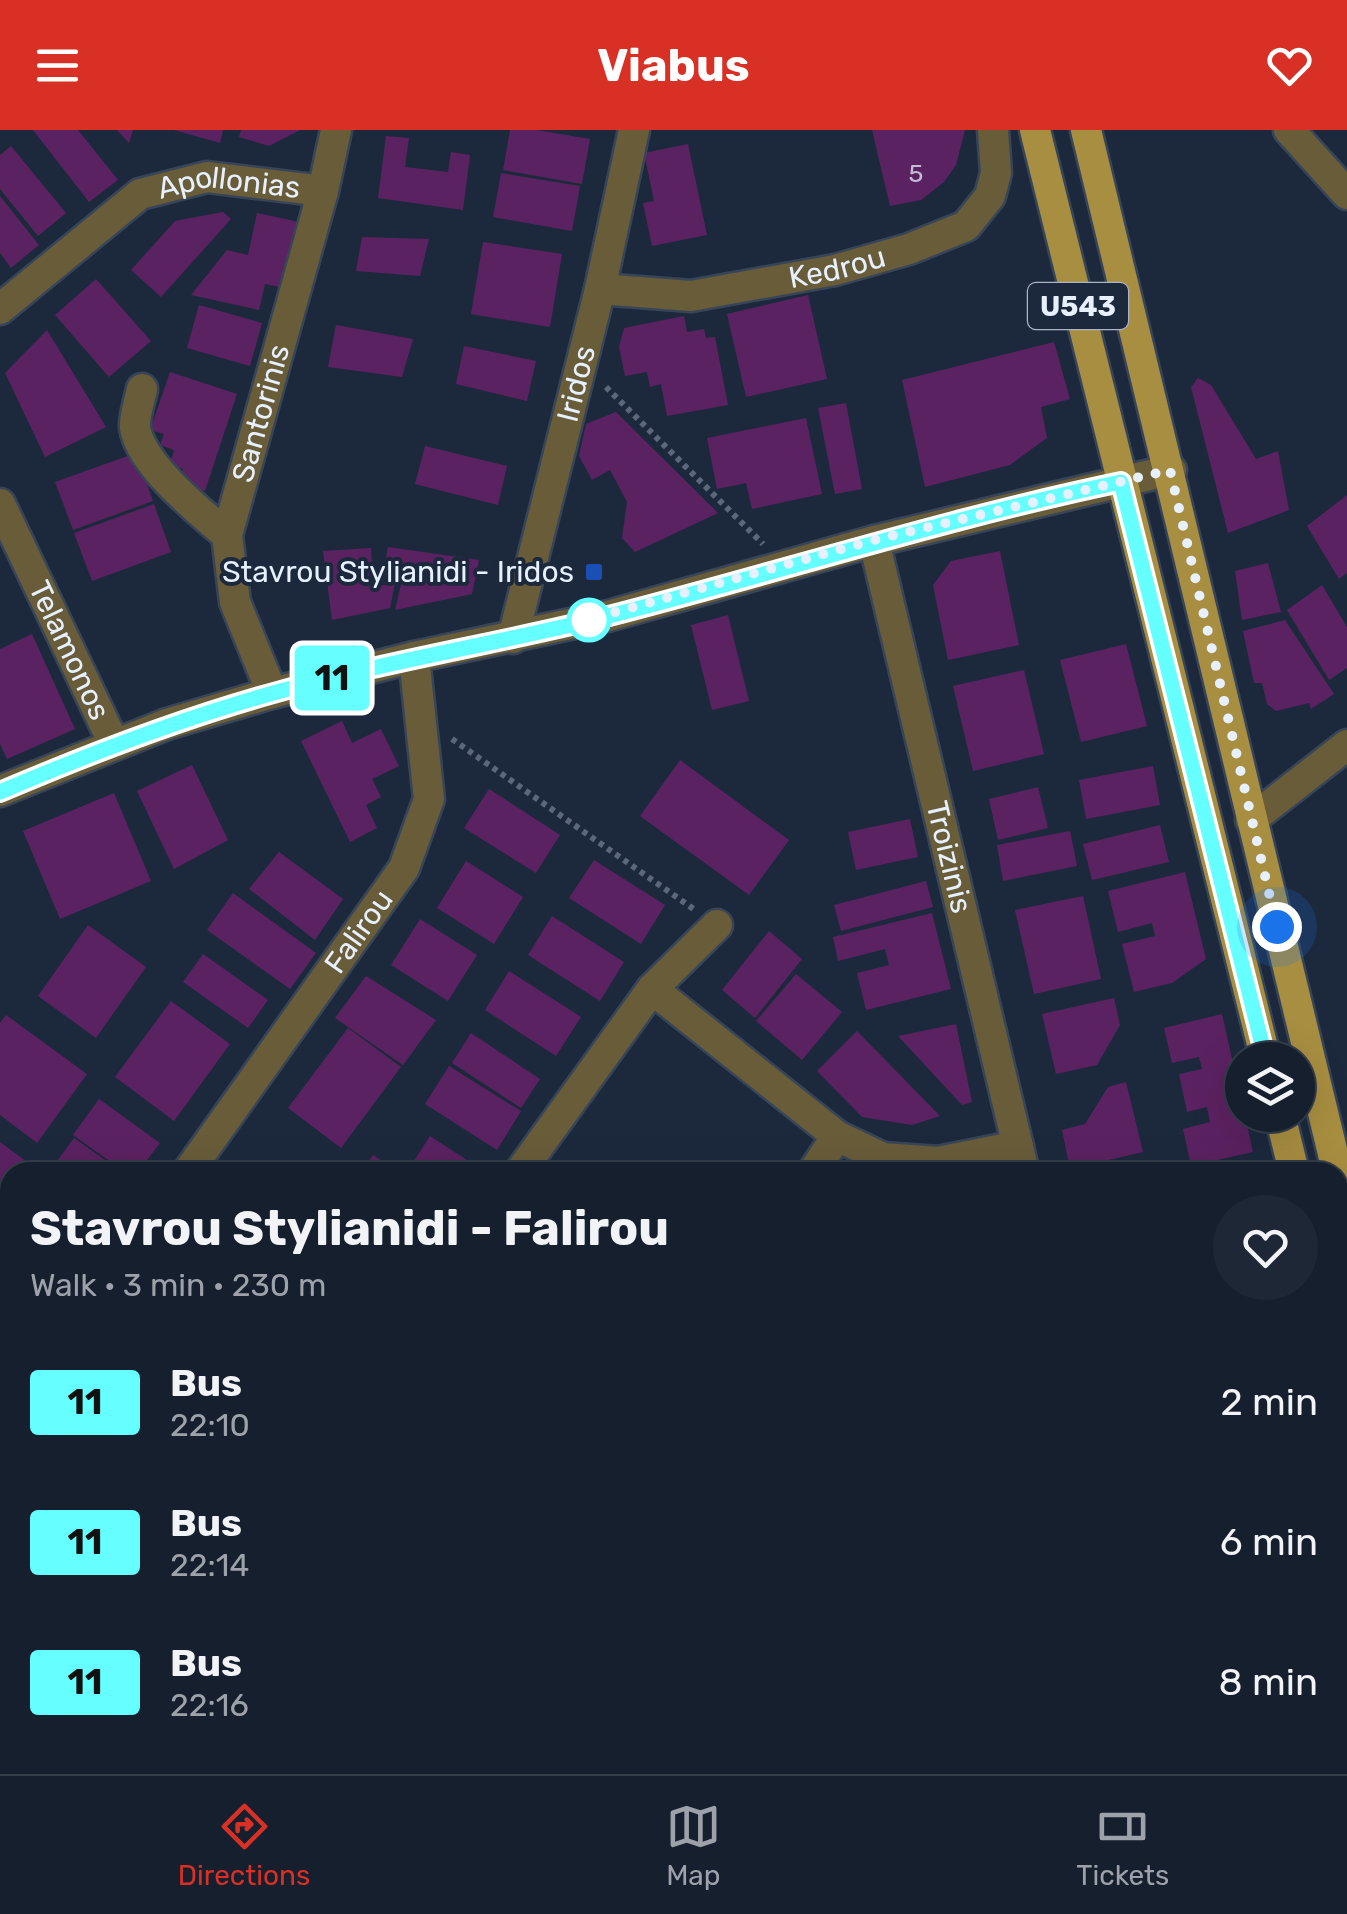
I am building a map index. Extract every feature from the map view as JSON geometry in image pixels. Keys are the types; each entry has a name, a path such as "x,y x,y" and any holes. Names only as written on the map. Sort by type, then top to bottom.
{"main road":[{"name":"U543","path":"1035,130 1261,1042"},
{"name":"U543","path":"1086,130 1170,470 1250,820 1339,1140"},
{"path":"1284,1132 1292,1162"}],"street":[{"name":"Santorinis","path":"272,693 234,602 227,535 323,191 336,130"},
{"name":"Iridos","path":"513,638 600,289 634,130"},
{"name":"Kedrou","path":"600,289 690,296 836,270 908,249 966,226 990,196 996,174 992,130"},
{"path":"1288,130 1347,194"},
{"name":"Apollonias","path":"0,309 140,194 207,177 323,191"},
{"path":"142,389 134,424 142,446 185,499 227,535"},
{"path":"0,792 114,744 272,693 414,657 608,616 874,540 1170,470"},
{"name":"Telamonos","path":"0,504 114,744"},
{"name":"Troizinis","path":"874,540 1022,1159"},
{"name":"Falirou","path":"195,1162 404,868 429,799 414,657"},
{"path":"1250,820 1347,745"},
{"path":"527,1162 652,989 716,925"},
{"path":"652,989 838,1136 884,1158 938,1162 1022,1159"},
{"path":"820,1162 838,1136"}],"path":[{"path":"582,362 785,566"},
{"path":"420,716 716,925"}],"building":[{"path":"33,130 78,130 118,180 89,202"},
{"path":"117,130 133,130 129,143"},
{"path":"174,130 223,130 220,143"},
{"path":"241,130 300,130 269,146 239,137"},
{"path":"510,130 590,139 582,184 503,170"},
{"path":"872,130 965,130 956,165 944,182 921,200 890,206"},
{"path":"386,136 409,138 405,167 448,172 451,152 470,155 463,210 378,198"},
{"path":"688,144 707,235 652,246 643,203 654,201 644,153"},
{"path":"11,146 66,213 38,236 0,189 0,155"},
{"path":"501,173 580,186 572,231 493,217"},
{"path":"0,196 39,245 11,268 0,253"},
{"path":"223,212 231,219 161,297 131,270 175,221"},
{"path":"257,213 299,222 284,288 265,284 259,310 191,295 227,250 248,255"},
{"path":"362,237 429,239 420,276 356,271"},
{"path":"483,242 562,254 550,327 471,314"},
{"path":"96,279 151,341 109,377 55,315"},
{"path":"808,295 827,379 746,397 727,314"},
{"path":"199,305 262,323 250,366 187,348"},
{"path":"684,316 687,332 704,329 706,338 715,337 728,405 667,416 661,384 650,387 647,372 625,376 619,347 624,328"},
{"path":"336,325 413,339 402,377 328,367"},
{"path":"47,330 106,427 45,457 5,373"},
{"path":"1054,342 1070,399 1041,407 1047,438 1010,465 925,487 902,380"},
{"path":"464,346 536,361 527,401 456,384"},
{"path":"170,372 237,394 205,491 179,482 183,469 170,464 174,450 160,445 164,434 150,430"},
{"path":"1198,378 1211,385 1256,459 1278,451 1289,510 1228,533 1191,387"},
{"path":"846,403 862,489 835,494 818,408"},
{"path":"616,412 718,513 635,552 622,538 627,502 610,470 592,480 579,456 586,424"},
{"path":"806,418 822,494 752,509 746,483 717,489 707,438"},
{"path":"425,446 507,466 498,505 415,484"},
{"path":"136,453 153,501 73,530 55,482"},
{"path":"1347,495 1347,573 1339,579 1307,526"},
{"path":"154,504 171,552 92,581 74,533"},
{"path":"388,547 479,560 472,594 395,610 402,580 382,578"},
{"path":"371,548 373,586 395,584 390,608 332,620 323,551"},
{"path":"1000,551 1019,645 948,660 933,585 951,561"},
{"path":"1268,563 1281,612 1242,620 1235,571"},
{"path":"1322,585 1347,627 1347,668 1329,680 1287,610"},
{"path":"728,615 749,701 712,710 691,625"},
{"path":"1285,620 1334,694 1311,709 1309,703 1276,711 1267,704 1262,683 1254,683 1243,631"},
{"path":"32,634 75,729 7,759 0,744 0,649"},
{"path":"1126,644 1147,726 1081,742 1060,660"},
{"path":"1024,670 1044,754 973,771 953,686"},
{"path":"342,721 352,743 381,729 399,766 372,779 381,797 366,805 377,828 350,842 301,741"},
{"path":"680,760 789,840 749,895 640,816"},
{"path":"192,765 228,840 174,869 137,791"},
{"path":"1153,766 1160,805 1086,819 1079,780"},
{"path":"1038,787 1048,828 998,840 989,799"},
{"path":"489,789 560,835 536,873 464,828"},
{"path":"114,793 151,881 60,919 23,831"},
{"path":"910,819 918,857 856,870 848,832"},
{"path":"1160,825 1169,862 1092,880 1083,844"},
{"path":"1070,831 1077,866 1003,881 997,845"},
{"path":"279,852 343,899 315,940 249,889"},
{"path":"594,860 665,905 641,944 569,898"},
{"path":"466,861 523,897 494,944 437,908"},
{"path":"1185,872 1206,959 1172,983 1134,992 1122,944 1155,936 1152,923 1118,932 1108,891"},
{"path":"926,881 933,907 841,931 834,905"},
{"path":"233,893 316,953 290,989 207,930"},
{"path":"1083,896 1101,979 1034,994 1015,910"},
{"path":"932,913 951,989 866,1010 857,973 889,965 885,949 838,961 833,937"},
{"path":"552,916 624,962 600,1001 528,955"},
{"path":"420,919 477,955 448,1001 391,965"},
{"path":"88,925 146,967 96,1038 38,996"},
{"path":"769,931 802,959 755,1018 722,990"},
{"path":"203,954 268,1000 248,1028 183,982"},
{"path":"509,971 581,1017 556,1056 485,1010"},
{"path":"796,974 842,1012 802,1060 756,1021"},
{"path":"366,976 436,1020 403,1065 335,1018"},
{"path":"1114,998 1120,1025 1097,1065 1056,1074 1042,1014"},
{"path":"171,1001 230,1044 174,1121 115,1077"},
{"path":"1222,1014 1228,1042 1225,1042 1225,1132 1249,1132 1253,1152 1190,1162 1183,1129 1210,1122 1207,1107 1187,1112 1179,1074 1202,1069 1199,1057 1172,1063 1164,1028"},
{"path":"6,1015 87,1074 37,1143 0,1115 0,1023"},
{"path":"956,1024 972,1102 962,1105 898,1036"},
{"path":"348,1028 401,1067 341,1148 288,1108"},
{"path":"857,1031 940,1116 912,1125 862,1117 817,1071"},
{"path":"471,1033 540,1079 521,1108 452,1063"},
{"path":"449,1066 521,1111 497,1150 425,1104"},
{"path":"1126,1082 1143,1152 1100,1162 1069,1162 1062,1130 1085,1124 1108,1087"},
{"path":"99,1099 160,1143 146,1162 111,1162 73,1135"},
{"path":"430,1136 470,1162 413,1162"},
{"path":"74,1138 108,1162 56,1162"},
{"path":"0,1142 27,1162 0,1162"}],"bus line":[{"name":"11","path":"0,792 167,724 272,693 414,657 608,616 874,540 1121,482 1261,1042"}],"place":[{"name":"Stavrou Stylianidi - Iridos","path":"594,572"}],"route":[{"path":"589,620 576,623 874,540 1170,470 1277,927"}]}
